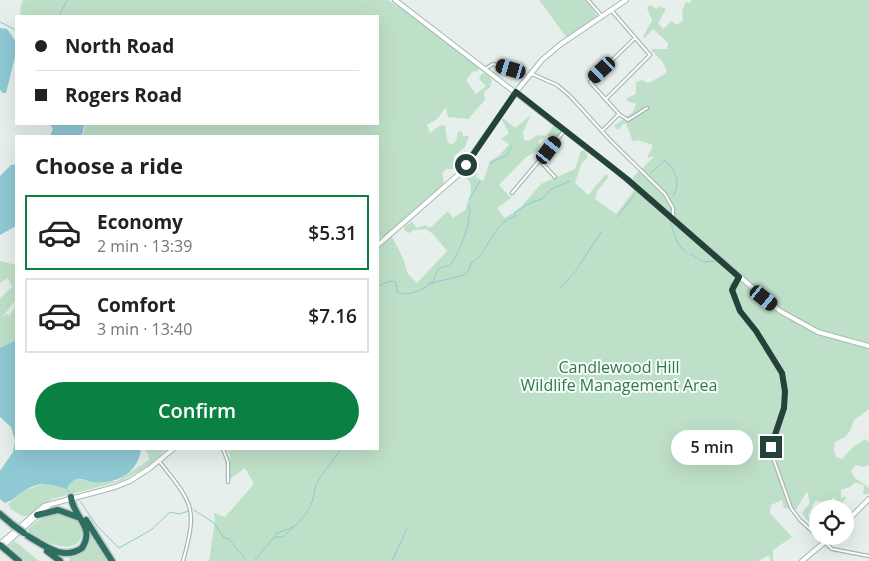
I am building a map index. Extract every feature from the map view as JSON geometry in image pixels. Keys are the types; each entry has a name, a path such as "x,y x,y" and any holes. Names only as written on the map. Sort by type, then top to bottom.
{"highway":[{"path":"26,535 57,553 72,554 82,548 87,537 82,518 72,503 71,497"},
{"path":"71,497 112,561"},
{"path":"36,515 58,510 74,513 82,518"},
{"path":"0,514 60,561"},
{"path":"1,547 19,561"}],"main road":[{"path":"394,0 564,130 672,218 774,306 802,324 840,340 869,346"},
{"path":"379,244 458,175 516,92 531,73 560,44 626,0"},
{"path":"1,547 41,508 71,497 115,487 139,476 159,462 171,450"},
{"path":"854,514 869,499"},
{"path":"26,522 49,505"},
{"path":"802,561 822,545"}],"street":[{"path":"588,0 602,17"},
{"path":"606,99 650,55 612,11"},
{"path":"635,38 590,82 619,114 630,120 647,108"},
{"path":"485,69 493,64 524,73"},
{"path":"531,73 558,85 567,92 602,131 665,194 674,208 672,218"},
{"path":"602,131 619,114"},
{"path":"512,193 540,162 564,130"},
{"path":"540,162 556,177"},
{"path":"739,277 732,290 740,311 779,366 784,383 784,408 772,438 773,457 794,512 809,528"},
{"path":"223,450 228,462 228,482"},
{"path":"159,462 184,493 192,511 192,528 183,561"},
{"path":"827,545 837,551 869,556"}],"green space":[{"name":"Candlewood Hill Wildlife Management Area","path":"23,0 388,0 419,20 479,67 478,71 472,72 466,80 476,94 486,86 479,79 482,73 487,74 492,80 490,87 484,92 485,100 468,119 448,117 446,107 437,119 427,125 430,133 441,125 445,126 447,141 451,145 456,141 458,132 462,131 463,136 469,136 465,147 454,156 457,165 455,169 446,169 442,173 444,183 442,188 390,233 403,258 408,274 417,283 447,251 433,234 426,229 414,230 409,233 404,230 405,226 412,222 417,228 426,225 430,228 448,211 453,218 466,209 471,192 470,182 462,174 474,161 480,164 476,177 482,181 484,179 490,161 500,155 509,144 501,139 509,133 502,120 503,118 515,128 531,115 523,132 524,140 528,141 537,135 546,136 554,125 562,131 558,136 548,136 538,141 540,146 537,151 526,157 499,185 511,198 497,208 505,218 519,209 541,184 575,169 581,151 585,150 588,157 581,164 575,183 588,195 606,174 609,177 597,191 595,199 616,214 633,192 633,177 655,156 647,158 653,145 637,140 633,142 626,123 618,130 614,126 633,112 636,104 627,101 627,98 636,94 636,82 642,80 648,83 667,71 662,61 652,49 667,49 668,43 653,29 645,38 643,37 652,20 647,8 650,5 657,9 659,6 666,9 658,23 663,29 672,21 676,25 683,21 682,11 686,2 690,3 692,0 869,0 869,409 854,420 850,431 845,437 835,442 834,449 836,457 842,459 854,446 866,439 869,442 869,465 862,467 856,465 851,471 855,478 869,488 869,494 863,494 864,486 856,482 850,487 841,490 841,499 845,496 844,500 836,500 834,497 831,500 809,500 807,491 796,510 784,508 782,500 771,505 770,513 792,537 773,550 773,561 770,561 770,557 767,556 758,561 209,561 215,521 214,513 225,517 254,484 245,468 230,479 230,455 227,450 379,450 379,242 381,240 379,235 379,135 83,135 85,125 379,125 379,15 21,15 20,9"},
{"path":"539,0 586,0 598,17 567,38"},
{"path":"0,261 15,265 15,301 3,316 8,314 9,317 15,306 15,340 0,348 0,298 12,287 8,278 0,283"},
{"path":"145,450 166,450 148,466 121,481 52,499 28,516 22,516 11,509 8,504 25,490 47,483 78,479 93,482 117,481 149,460 149,456"},
{"path":"809,504 809,523 802,513"},
{"path":"53,513 70,514 83,524 82,535 78,543 71,546 54,544 35,536 27,530 36,522"},
{"path":"91,532 109,561 69,561 70,557 87,546"},
{"path":"14,541 39,561 25,561 9,546"}],"water":[{"path":"0,28 7,29 15,41 15,57 6,93 0,90"},
{"path":"51,125 84,125 82,135 50,135 53,129"},
{"path":"15,164 15,227 0,235 0,176 11,165"},
{"path":"15,340 15,441 11,427 0,417 0,348"},
{"path":"15,441 15,450 141,450 139,458 131,471 118,479 93,482 77,479 66,489 50,485 35,486 5,503 0,499 0,471 13,452"}],"waterway":[{"path":"60,15 67,0"},
{"path":"0,22 15,30"},
{"path":"490,163 507,155 512,145"},
{"path":"651,173 665,160 672,168 676,177 677,186 673,196"},
{"path":"469,200 480,181"},
{"path":"428,284 464,275 469,270 471,263 481,254 501,225 515,217 515,212 532,202 542,199 550,190 570,181"},
{"path":"617,217 636,193"},
{"path":"379,286 391,281 396,282 397,292 401,294 412,293 428,286 435,278 439,269 451,265 459,250 468,223 470,208 467,205"},
{"path":"667,216 678,244 685,251"},
{"path":"560,288 576,271 601,232"},
{"path":"691,254 704,262 717,261"},
{"path":"254,561 274,537 283,537 306,514 313,500 316,485 339,450"},
{"path":"66,489 72,494"},
{"path":"80,501 97,526 119,548 151,530 170,512 179,514 189,511"},
{"path":"194,510 214,523 223,537 229,539 247,561"},
{"path":"274,537 275,534 293,527"},
{"path":"392,561 407,529"}],"route":[{"path":"466,165 516,92 627,179 739,277 732,286 732,290 740,311 779,366 784,383 784,408 772,438 771,447"}]}
